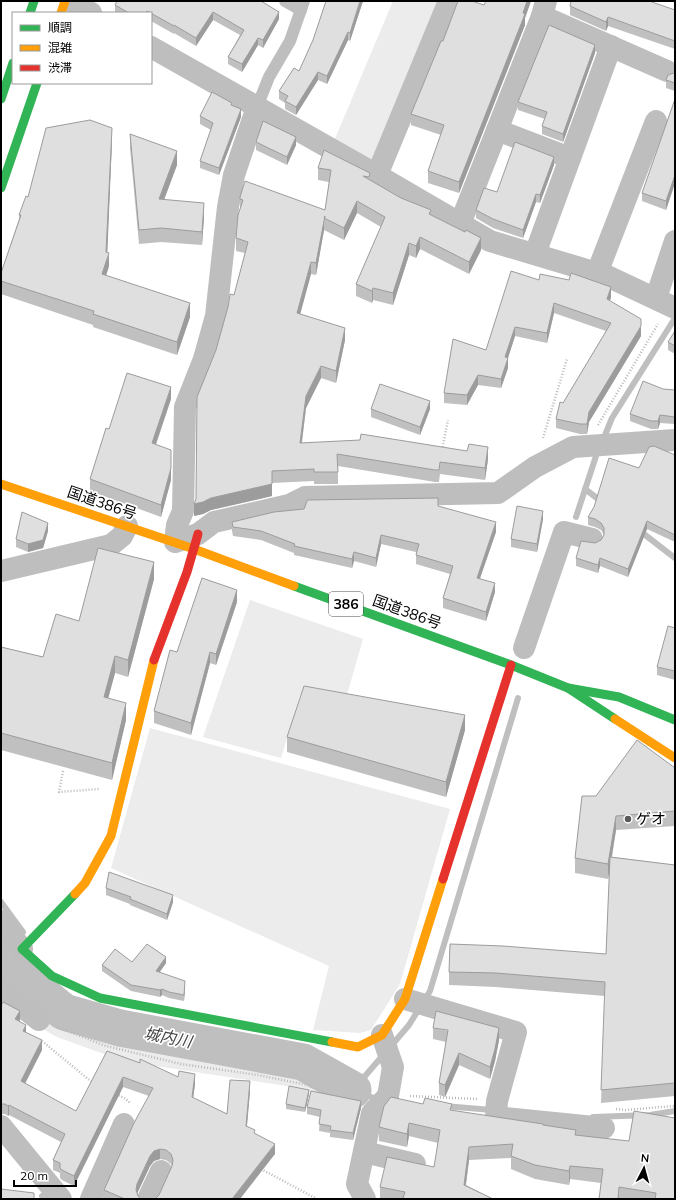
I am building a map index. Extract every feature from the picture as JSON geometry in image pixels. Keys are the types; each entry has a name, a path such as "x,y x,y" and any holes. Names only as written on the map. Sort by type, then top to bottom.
{"main road":[{"path":"30,12 34,1"},
{"path":"61,12 65,1"},
{"path":"1,98 12,67"},
{"path":"1,188 37,84"},
{"name":"国道386号","path":"1,484 127,526 189,542 518,657 675,758"},
{"path":"189,542 187,572 153,661 111,836 85,883 22,949 52,976 100,998 358,1047 382,1035 418,1003 518,657"},
{"path":"568,688 619,697 675,720"}],"street":[{"path":"71,1 89,12"},
{"path":"377,175 449,1"},
{"path":"460,224 544,9 611,46 667,71"},
{"path":"535,254 611,46"},
{"path":"152,48 490,241 607,276 667,304 675,241"},
{"path":"257,107 234,175 228,207 216,316 204,359 185,406 183,511 178,526 189,542 214,522 290,505 305,497 498,493 535,467 573,447 675,440"},
{"path":"597,273 656,121"},
{"path":"497,130 570,158"},
{"path":"1,571 111,545 122,536 127,526"},
{"path":"518,657 564,532 592,539"},
{"path":"1,921 22,949"},
{"path":"1,990 39,1020"},
{"path":"418,1003 516,1032 496,1110 604,1128"},
{"path":"365,1199 357,1184 372,1113 388,1096 393,1067 382,1035"},
{"path":"91,1199 124,1124"},
{"path":"1,1126 61,1199"},
{"path":"364,1152 421,1165"},
{"path":"148,1199 161,1171"}],"lane":[{"path":"257,107 270,77 290,41 303,5 285,1"}],"path":[{"path":"586,445 667,304"},
{"path":"535,467 566,359"},
{"path":"441,454 448,420"},
{"path":"63,771 59,792 123,788"},
{"path":"100,1086 88,1079 41,1040 39,1020 106,1046 181,1064 258,1075 308,1086 336,1098"},
{"path":"113,1092 126,1099 131,1104"},
{"path":"256,1167 317,1199"}],"shaded area":[{"path":"393,1 442,1 374,166 334,141"},
{"path":"250,600 363,639 345,702 300,695 281,758 203,737"},
{"path":"150,728 450,809 400,984 371,1030 360,1033 313,1030 329,966 111,868"},
{"path":"1,971 51,1011 110,1034 303,1075 341,1098 339,1103 293,1087 123,1061 57,1037 1,1002"}],"building":[{"path":"117,1 261,1 279,12 263,40 258,38 242,64 228,57 244,30 213,12 196,38 152,14 152,12 127,12 115,5"},
{"path":"326,1 360,1 350,33 348,32 327,76 318,72 296,107 285,101 288,96 279,91 294,68 299,71 313,40"},
{"path":"458,1 472,1 484,5 486,1 527,1 523,13 525,14 459,182 428,171 444,125 411,114 441,41 443,41"},
{"path":"571,1 649,1 675,10 675,41 608,17 606,22 570,6"},
{"path":"549,25 595,45 563,134 542,126 547,112 518,102"},
{"path":"675,72 675,83 666,80 668,75"},
{"path":"212,92 232,103 231,105 241,109 219,168 200,161 213,123 200,116"},
{"path":"675,99 675,175 666,201 642,193"},
{"path":"90,120 112,128 106,252 109,253 102,274 190,303 177,342 93,314 94,311 1,281 1,273 21,215 19,215 26,196 28,197 46,128"},
{"path":"263,121 296,137 287,157 256,142"},
{"path":"130,134 177,151 159,199 204,203 202,232 161,228 139,230"},
{"path":"515,142 554,157 540,195 536,194 523,230 493,219 476,210 484,188 497,192"},
{"path":"324,150 370,173 369,177 363,176 401,198 431,210 429,214 465,232 466,230 481,238 469,262 420,237 416,246 409,243 393,293 373,288 372,291 356,284 385,217 357,201 344,228 325,218 316,263 311,262 297,313 345,328 336,371 321,366 306,396 300,443 360,440 361,434 467,451 469,444 488,447 485,468 440,462 439,470 435,470 337,454 338,472 314,472 314,469 272,471 272,484 211,498 194,504 196,499 197,397 216,350 228,307 230,294 234,295 248,242 236,238 238,215 243,200 240,199 240,197 245,181 325,210 331,170 318,168"},
{"path":"511,271 539,280 540,274 569,280 571,273 611,287 607,299 641,319 641,326 589,412 587,424 556,419 560,402 563,403 611,323 554,303 547,333 515,327 505,357 508,358 501,379 478,375 467,395 444,393 453,339 486,350"},
{"path":"675,331 675,346 668,342"},
{"path":"127,373 171,387 152,443 171,450 171,468 161,505 90,479 106,428 109,429"},
{"path":"643,381 663,389 675,390 675,417 660,415 658,421 651,421 630,414"},
{"path":"380,384 430,401 420,427 371,409"},
{"path":"654,446 675,455 675,535 647,521 628,569 600,558 598,565 576,558 581,541 595,543 601,540 604,535 604,528 601,523 588,517 594,507 609,458 639,468 649,447"},
{"path":"438,498 438,506 496,522 477,578 495,583 486,612 443,598 453,566 416,555 419,544 381,535 376,558 354,552 352,559 294,546 295,544 261,531 233,527 232,522 274,512 304,509 308,500"},
{"path":"517,506 543,511 537,544 511,539"},
{"path":"22,512 48,523 43,540 28,544 16,539"},
{"path":"98,548 154,562 128,660 115,656 104,697 126,703 112,763 1,733 1,647 43,657 56,614 79,621"},
{"path":"202,578 237,590 216,654 210,652 191,723 154,711 170,650 177,652"},
{"path":"668,626 675,628 675,671 657,667"},
{"path":"304,686 465,715 446,782 287,737"},
{"name":"ゲオ","path":"637,740 675,768 675,811 616,816 608,864 575,858 582,796 596,796"},
{"path":"610,857 675,865 675,1083 601,1090 605,982 496,973 449,972 450,944 503,946 606,954"},
{"path":"109,872 173,895 167,914 130,899 131,897 106,888"},
{"path":"147,944 166,957 156,971 185,981 184,995 162,989 160,990 131,985 102,965 115,949 132,962"},
{"path":"3,1002 20,1011 15,1019 26,1025 23,1031 42,1040 21,1081 76,1111 107,1051 140,1063 140,1059 178,1077 179,1071 195,1074 192,1097 227,1114 230,1080 250,1081 246,1126 255,1130 254,1133 275,1144 232,1199 155,1199 159,1195 172,1166 173,1160 171,1154 166,1150 160,1149 154,1151 150,1156 137,1184 136,1190 141,1199 125,1199 104,1190 134,1123 153,1088 123,1077 74,1176 62,1170 60,1168 60,1163 53,1160 65,1134 9,1105 1,1104 1,1006"},
{"path":"436,1011 499,1028 490,1067 459,1053 445,1085 439,1083 448,1030 433,1028"},
{"path":"289,1086 309,1090 305,1108 286,1104"},
{"path":"311,1091 361,1101 353,1133 330,1130 331,1126 319,1124 321,1110 307,1107"},
{"path":"391,1097 423,1104 425,1098 452,1104 450,1110 576,1130 575,1135 629,1141 634,1111 675,1118 675,1199 655,1199 656,1193 619,1187 618,1199 599,1199 603,1169 570,1166 569,1171 535,1165 511,1156 513,1144 469,1147 464,1185 493,1199 403,1198 405,1192 380,1187 387,1157 434,1167 440,1130 409,1123 407,1134 379,1127 384,1106"},
{"path":"1,1189 34,1193 34,1199 1,1199"}],"waterway":[{"path":"603,440 612,418 675,318"},
{"path":"576,517 598,450"},
{"path":"585,489 602,502"},
{"path":"640,531 675,558"},
{"path":"391,1046 409,1025 430,991 518,698"},
{"path":"1,902 23,932"},
{"name":"城内川","path":"1,953 14,971 64,1012 120,1028 303,1062 353,1090"},
{"path":"379,1100 353,1090 384,1054"},
{"path":"444,1106 492,1110"},
{"path":"593,1117 650,1115 675,1111"},
{"path":"42,1196 45,1199"}],"traffic: fast":[{"path":"30,12 34,1"},
{"path":"1,99 12,66"},
{"path":"1,188 37,84"},
{"path":"294,586 511,665 568,688 615,719"},
{"path":"568,688 619,697 675,720"},
{"path":"75,894 22,949 52,976 100,998 332,1042"}],"traffic: slow":[{"path":"61,12 65,1"},
{"path":"1,484 194,549 294,586"},
{"path":"75,894 85,883 111,836 154,660"},
{"path":"615,719 675,758"},
{"path":"332,1042 358,1047 382,1035 405,999 443,879"}],"traffic: jam":[{"path":"154,660 187,572 198,534"},
{"path":"443,879 511,665"}],"place":[{"name":"ゲオ","path":"628,819"}]}
